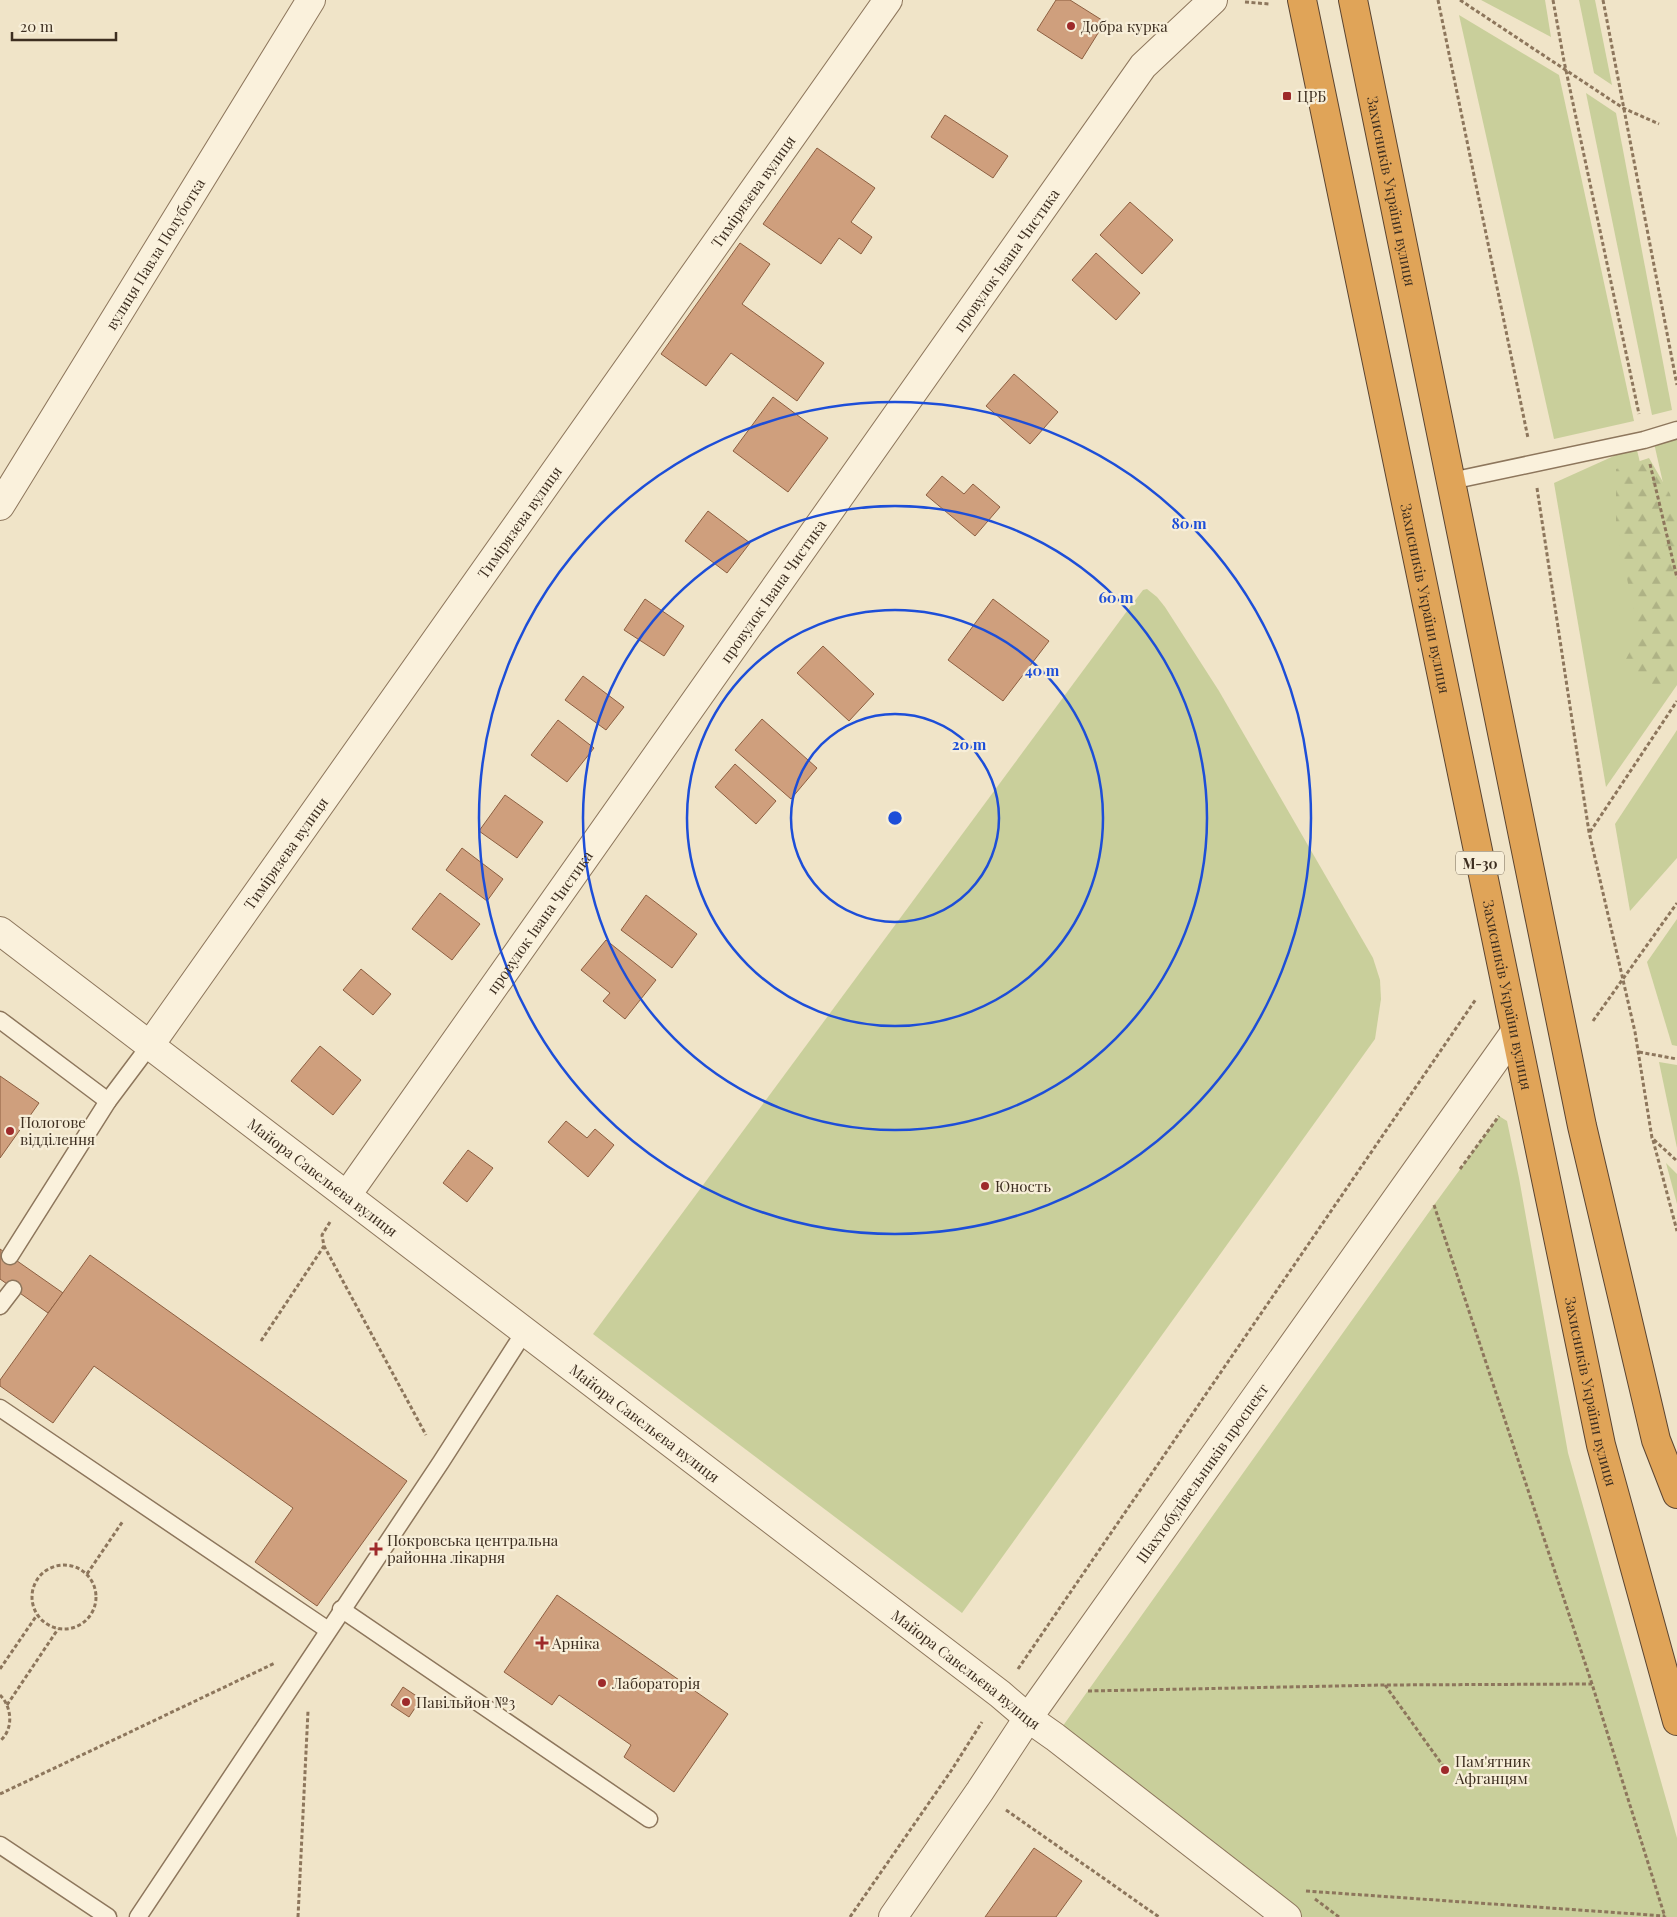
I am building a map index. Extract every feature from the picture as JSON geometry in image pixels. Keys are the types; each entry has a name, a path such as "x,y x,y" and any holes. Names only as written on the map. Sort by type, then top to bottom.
{"highway":[{"name":"Захисників України вулиця","path":"1302,0 1601,1445 1677,1721"},
{"name":"Захисників України вулиця","path":"1353,0 1582,1126 1656,1440 1677,1494"}],"street":[{"name":"вулиця Павла Полуботка","path":"0,506 311,0"},
{"name":"Тимірязєва вулиця","path":"150,1045 888,0"},
{"name":"провулок Івана Чистика","path":"346,1195 1142,66 1213,0"},
{"name":"Майора Савельєва вулиця","path":"0,931 1000,1694 1028,1718 1287,1917"},
{"name":"Шахтобудівельників проспект","path":"893,1917 1028,1718 1515,1032"}],"lane":[{"path":"1451,480 1644,440 1677,430"},
{"path":"0,1020 108,1101"},
{"path":"10,1256 108,1101 150,1045"},
{"path":"0,1306 13,1288"},
{"path":"138,1917 441,1462 525,1331"},
{"path":"0,1408 328,1630"},
{"path":"341,1610 649,1819"},
{"path":"0,1845 108,1917"}],"path":[{"path":"1438,0 1532,462 1590,832 1639,1052 1652,1138 1677,1231"},
{"path":"1460,0 1623,108 1659,124"},
{"path":"1553,0 1644,440 1677,578"},
{"path":"1603,0 1677,385"},
{"path":"1590,832 1677,701"},
{"path":"1568,1057 1677,903"},
{"path":"850,1917 951,1771 1000,1694 1479,994"},
{"path":"1639,1052 1677,1059"},
{"path":"1480,1142 1499,1116"},
{"path":"1652,1138 1677,1161"},
{"path":"346,1195 322,1235 324,1246 441,1462"},
{"path":"1305,1891 1665,1916 1592,1684 1434,1205"},
{"path":"261,1341 324,1246"},
{"path":"87,1574 137,1500"},
{"path":"61,1565 79,1569 87,1574 94,1584 96,1595 95,1607 90,1617 81,1625 70,1629 58,1629 46,1624 37,1615 33,1606 33,1588 37,1579 44,1572 61,1565"},
{"path":"0,1669 37,1615"},
{"path":"7,1705 58,1629"},
{"path":"0,1794 276,1662"},
{"path":"1088,1691 1384,1685 1592,1684"},
{"path":"1384,1685 1446,1770"},
{"path":"0,1695 7,1705 10,1716 8,1728 0,1741"},
{"path":"298,1917 308,1704"},
{"path":"1005,1809 1159,1917"}],"green space":[{"path":"1481,0 1545,0 1551,37"},
{"path":"1579,0 1595,0 1612,85 1594,73"},
{"path":"1459,15 1559,75 1634,421 1554,439"},
{"path":"1586,93 1616,113 1672,410 1652,415"},
{"path":"1677,439 1677,545 1654,443"},
{"path":"1636,446 1677,615 1677,685 1606,787 1554,483"},
{"path":"1649,458 1670,494 1677,521 1677,673 1669,687 1647,683 1625,661 1639,634 1616,528 1616,469"},
{"name":"Юность","path":"1147,589 1165,607 1219,691 1373,958 1380,980 1381,999 1375,1039 962,1613 593,1334 1130,607 1143,590"},
{"path":"1677,730 1677,858 1630,911 1615,824"},
{"path":"1677,919 1677,1046 1672,1045 1647,962"},
{"path":"1659,1062 1677,1065 1677,1148"},
{"path":"1499,1116 1507,1121 1519,1178 1568,1453 1677,1838 1677,1917 1290,1917 1055,1737"},
{"path":"1666,1163 1677,1174 1677,1204"}],"building":[{"name":"Добра курка","path":"1056,0 1070,0 1105,22 1082,59 1037,30"},
{"path":"945,115 1008,156 993,178 931,137"},
{"path":"817,148 875,188 851,222 872,237 861,254 839,238 821,264 763,224"},
{"path":"1130,202 1173,240 1142,274 1100,235"},
{"path":"740,243 770,264 742,304 824,363 797,401 731,353 706,386 661,354"},
{"path":"1096,253 1140,293 1116,320 1072,280"},
{"path":"1014,374 1058,412 1030,444 986,406"},
{"path":"773,397 828,438 788,492 733,451"},
{"path":"942,476 964,494 973,484 1000,507 975,536 926,495"},
{"path":"708,511 750,543 727,573 685,541"},
{"path":"645,599 684,626 664,656 624,630"},
{"path":"993,599 1049,641 1003,701 948,660"},
{"path":"823,646 874,694 849,721 797,673"},
{"path":"583,676 624,707 606,730 565,700"},
{"path":"762,719 817,768 791,799 735,750"},
{"path":"558,720 594,748 567,782 531,755"},
{"path":"735,764 776,801 756,824 715,787"},
{"path":"505,795 543,822 517,858 479,831"},
{"path":"462,848 503,879 487,901 446,870"},
{"path":"440,893 480,924 452,960 412,929"},
{"path":"646,895 697,934 672,968 621,930"},
{"path":"606,940 656,980 625,1019 603,1001 610,993 581,970"},
{"path":"361,969 391,994 373,1015 343,990"},
{"path":"320,1046 361,1080 333,1115 291,1081"},
{"name":"Пологове відділення","path":"0,1076 39,1103 0,1158"},
{"path":"566,1121 587,1138 595,1129 614,1145 588,1177 548,1142"},
{"path":"468,1150 493,1168 467,1202 443,1183"},
{"path":"0,1249 63,1293 48,1313 0,1279"},
{"path":"90,1255 407,1481 317,1606 255,1562 293,1508 94,1366 53,1423 0,1386 0,1380"},
{"name":"Лабораторія","path":"557,1595 728,1714 674,1792 624,1757 631,1745 559,1695 552,1705 504,1672"},
{"name":"Павільйон №3","path":"403,1687 421,1699 409,1717 391,1705"},
{"path":"1034,1848 1082,1881 1056,1917 985,1917"}],"place":[{"name":"Добра курка","path":"1071,26"},
{"name":"ЦРБ","path":"1287,96"},
{"name":"Пологове відділення","path":"10,1131"},
{"name":"Юность","path":"985,1186"},
{"name":"Покровська центральна районна лікарня","path":"376,1549"},
{"name":"Арніка","path":"542,1643"},
{"name":"Лабораторія","path":"602,1683"},
{"name":"Павільйон №3","path":"406,1702"},
{"name":"Пам'ятник Афганцям","path":"1445,1770"}]}
